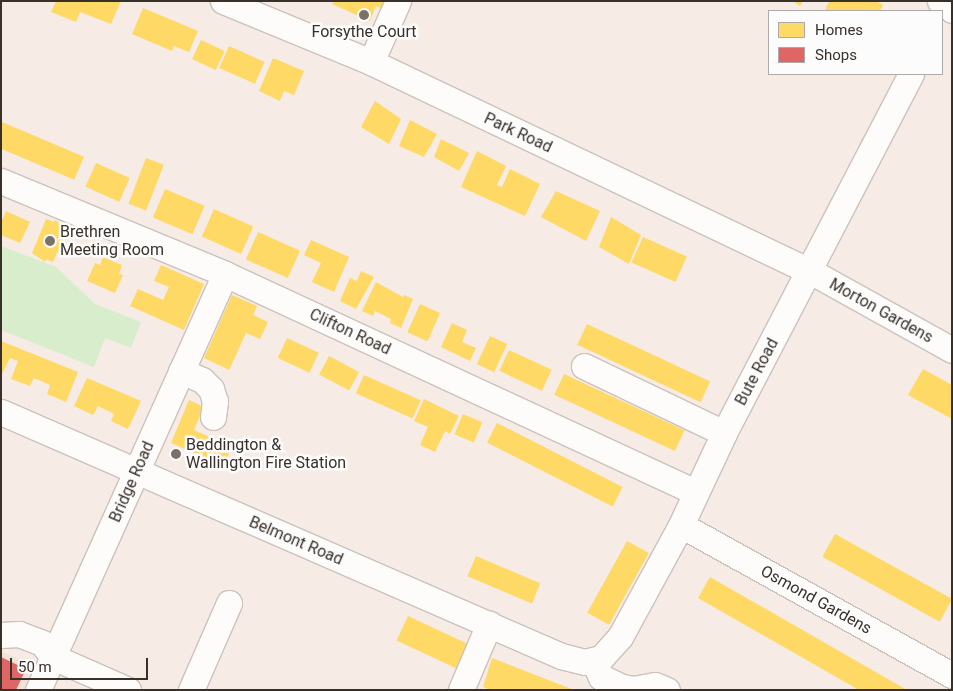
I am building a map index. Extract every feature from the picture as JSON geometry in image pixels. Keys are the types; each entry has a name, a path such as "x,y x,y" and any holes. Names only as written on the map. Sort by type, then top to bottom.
{"street":[{"name":"Park Road","path":"223,1 371,62 810,271"},
{"path":"371,62 398,1"},
{"name":"Bute Road","path":"593,660 607,653 620,637 681,525 724,433 910,75"},
{"name":"Clifton Road","path":"1,181 225,274 695,492"},
{"name":"Morton Gardens","path":"810,271 952,350"},
{"name":"Bridge Road","path":"38,690 225,274"},
{"path":"584,366 724,433"},
{"path":"181,371 202,380 211,390 215,401 212,417"},
{"name":"Belmont Road","path":"1,412 561,656 576,660 593,660"},
{"name":"Osmond Gardens","path":"681,525 952,675"},
{"path":"191,690 230,603"},
{"path":"461,690 489,624"},
{"path":"1,635 19,634 42,643 53,657 128,690"},
{"path":"593,660 601,677 622,687 632,689 655,685 667,690"}],"shaded area":[{"path":"1,651 33,666 24,690 1,690"}],"green space":[{"path":"1,246 56,267 95,304 141,322 131,348 105,338 94,367 1,330"}],"building: Homes":[{"path":"56,1 121,1 111,24 80,12 76,22 51,12"},
{"name":"Forsythe Court","path":"334,1 385,1 381,8 376,6 370,21 332,4"},
{"path":"793,1 803,1 800,6"},
{"path":"830,1 876,1 883,5 880,10 825,9"},
{"path":"143,8 198,31 189,52 174,46 172,51 132,34"},
{"path":"201,40 225,51 216,70 192,59"},
{"path":"229,46 265,62 255,84 219,68"},
{"path":"273,58 304,71 294,95 284,91 280,101 259,91"},
{"path":"375,101 401,119 389,144 361,127"},
{"path":"410,120 437,134 424,157 399,146"},
{"path":"2,122 84,157 74,180 1,149"},
{"path":"441,139 469,153 459,171 434,157"},
{"path":"477,151 506,166 497,185 502,187 510,169 540,184 525,216 461,187"},
{"path":"146,158 164,165 146,211 128,204"},
{"path":"96,163 130,178 119,202 85,187"},
{"path":"165,189 205,206 192,234 153,218"},
{"path":"556,191 600,211 586,241 541,217"},
{"path":"214,209 253,226 241,254 202,236"},
{"path":"6,211 30,222 20,243 1,235 1,222"},
{"path":"611,217 641,235 629,264 599,247"},
{"name":"Brethren Meeting Room","path":"46,219 54,222 55,220 68,229 53,262 46,259 45,262 32,253"},
{"path":"258,232 300,251 288,278 246,259"},
{"path":"643,237 687,257 675,282 632,263"},
{"path":"311,240 349,257 334,292 312,282 321,263 304,255"},
{"path":"103,257 122,265 119,274 123,275 115,293 87,281 95,263 100,265"},
{"path":"161,265 204,284 184,330 130,306 138,289 163,300 169,287 154,281"},
{"path":"361,271 374,277 356,309 340,301 350,278 357,281"},
{"path":"376,282 403,297 404,295 413,299 401,328 390,323 391,319 375,311 373,316 362,311"},
{"path":"232,295 257,306 253,315 268,322 260,339 246,333 229,370 204,358"},
{"path":"420,304 440,313 427,341 407,332"},
{"path":"452,323 467,330 462,342 476,348 470,361 441,347"},
{"path":"587,324 710,381 701,402 577,345"},
{"path":"490,336 507,344 494,372 477,364"},
{"path":"287,338 319,353 309,373 278,358"},
{"path":"1,341 78,372 66,402 47,394 50,385 34,378 30,386 11,379 18,361 10,358 1,376"},
{"path":"509,350 552,370 542,391 499,371"},
{"path":"329,356 359,372 349,391 319,375"},
{"path":"923,369 952,385 952,419 908,395"},
{"path":"564,374 685,430 675,451 554,395"},
{"path":"364,375 421,400 413,418 356,393"},
{"path":"87,378 141,401 128,429 111,421 114,414 98,406 93,415 74,406"},
{"path":"424,399 459,416 450,434 445,431 435,452 420,445 428,427 414,421"},
{"path":"189,400 204,407 194,430 232,447 224,465 171,443"},
{"path":"463,414 482,422 474,442 454,434"},
{"path":"497,423 623,487 613,507 487,443"},
{"path":"835,534 952,599 940,622 822,557"},
{"path":"627,541 649,553 609,625 587,613"},
{"path":"476,556 540,583 532,604 467,576"},
{"path":"710,577 907,690 859,690 698,598"},
{"path":"408,616 470,645 458,669 397,640"},
{"path":"492,658 574,690 491,690 483,687"}],"building: Shops":[{"path":"1,657 26,669 16,690 1,690"}],"place":[{"name":"Forsythe Court","path":"364,15"},
{"name":"Brethren Meeting Room","path":"50,241"},
{"name":"Beddington & Wallington Fire Station","path":"176,454"}]}
